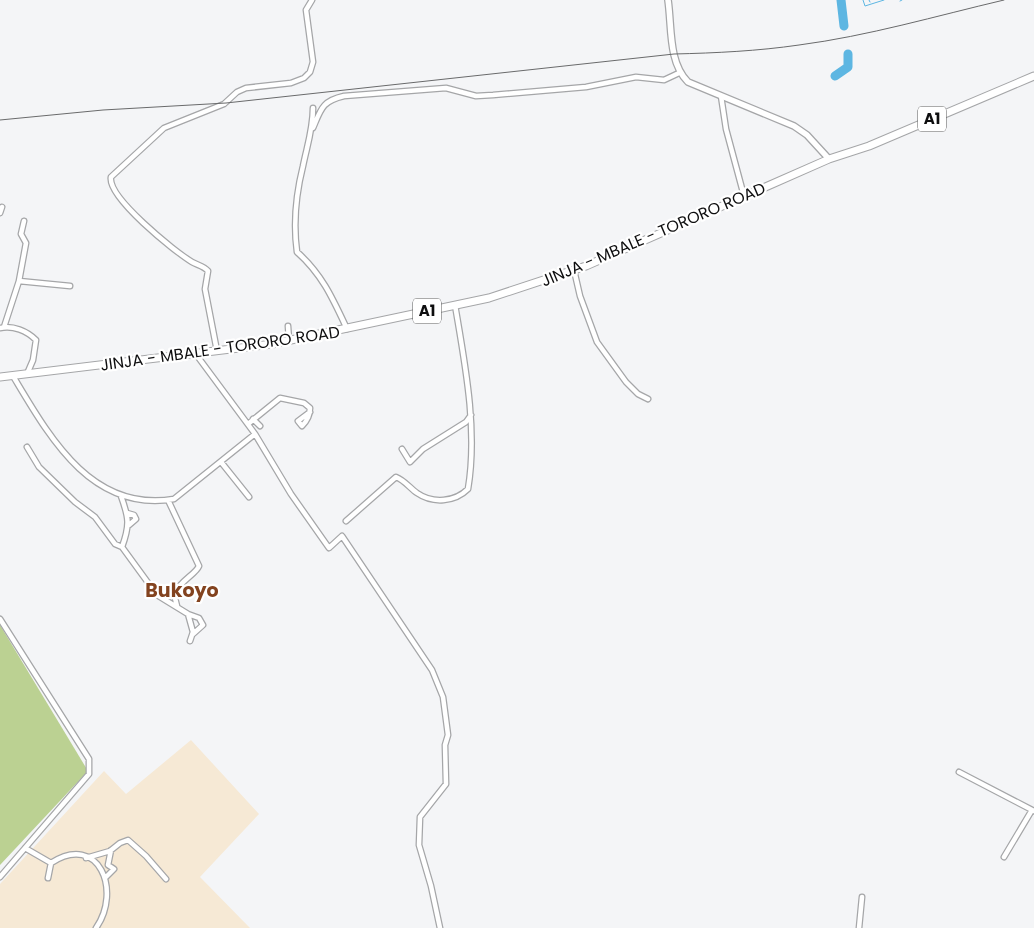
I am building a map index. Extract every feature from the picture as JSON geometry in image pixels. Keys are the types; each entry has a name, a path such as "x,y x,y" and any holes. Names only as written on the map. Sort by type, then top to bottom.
{"main road":[{"path":"668,0 674,54 679,73 688,82 794,126 807,135 830,158"},
{"name":"A1","path":"830,158 869,146 1034,76"},
{"name":"JINJA - MBALE - TORORO ROAD","path":"0,377 217,351 289,340 503,294 574,270 830,158"}],"street":[{"path":"217,351 205,289 208,271 191,262 135,214 119,198 111,185 111,177 164,128 224,104 237,92 246,88 291,83 304,78 310,72 313,62 306,10 312,0"},
{"path":"347,329 328,287 313,266 297,252 294,217 302,167 319,110 334,98 446,88 476,96 493,95 586,87 636,77 664,80 679,73"},
{"path":"721,96 726,130 744,196"},
{"path":"313,108 313,128"},
{"path":"0,213 2,207"},
{"path":"24,221 21,234 26,243 19,281 2,328 20,330 36,340 33,360 27,374"},
{"path":"574,270 580,296 597,342 626,382 638,394 648,399"},
{"path":"19,281 70,286"},
{"path":"346,521 396,477 419,494 436,500 449,500 462,495 468,489 472,468 471,414 455,305"},
{"path":"288,326 289,340"},
{"path":"195,353 255,434 291,494 329,548 342,536 432,670 443,697 448,735 445,745 446,784 420,817 419,845 435,900 440,928"},
{"path":"13,376 50,437 91,481 121,496 136,500 174,499 255,434"},
{"path":"248,424 280,398 304,403 310,408 310,412"},
{"path":"402,449 410,462 423,448 466,422 471,414"},
{"path":"253,419 260,426"},
{"path":"27,447 39,467 75,502 95,517 115,544 122,547 156,595 198,618 203,625 192,635"},
{"path":"221,462 249,497"},
{"path":"121,496 129,525 122,547"},
{"path":"168,500 199,566 196,572 178,586 174,594 177,606"},
{"path":"127,513 134,515 136,519 129,525"},
{"path":"188,614 191,621 192,635 190,641"},
{"path":"0,619 90,759 89,774 0,877"},
{"path":"959,772 1033,811 1004,857"},
{"path":"86,858 111,850 128,840 146,856 166,879"},
{"path":"25,848 51,863"},
{"path":"105,878 114,869 108,864 111,850"},
{"path":"48,878 51,863 60,858 77,855 100,865 105,878 107,906 96,928"},
{"path":"859,928 862,896"}],"shaded area":[{"path":"191,740 259,814 200,877 250,928 0,928 0,884 104,771 126,794"}],"green space":[{"path":"0,625 88,771 0,865"}],"waterway":[{"path":"841,0 844,26"},
{"path":"863,0 865,6 884,0"},
{"path":"835,76 848,67 848,54"}],"railway":[{"path":"0,120 103,110 226,103 674,54 784,47 876,31 1004,0"}],"district":[{"name":"Bukoyo","path":"182,590"}]}
